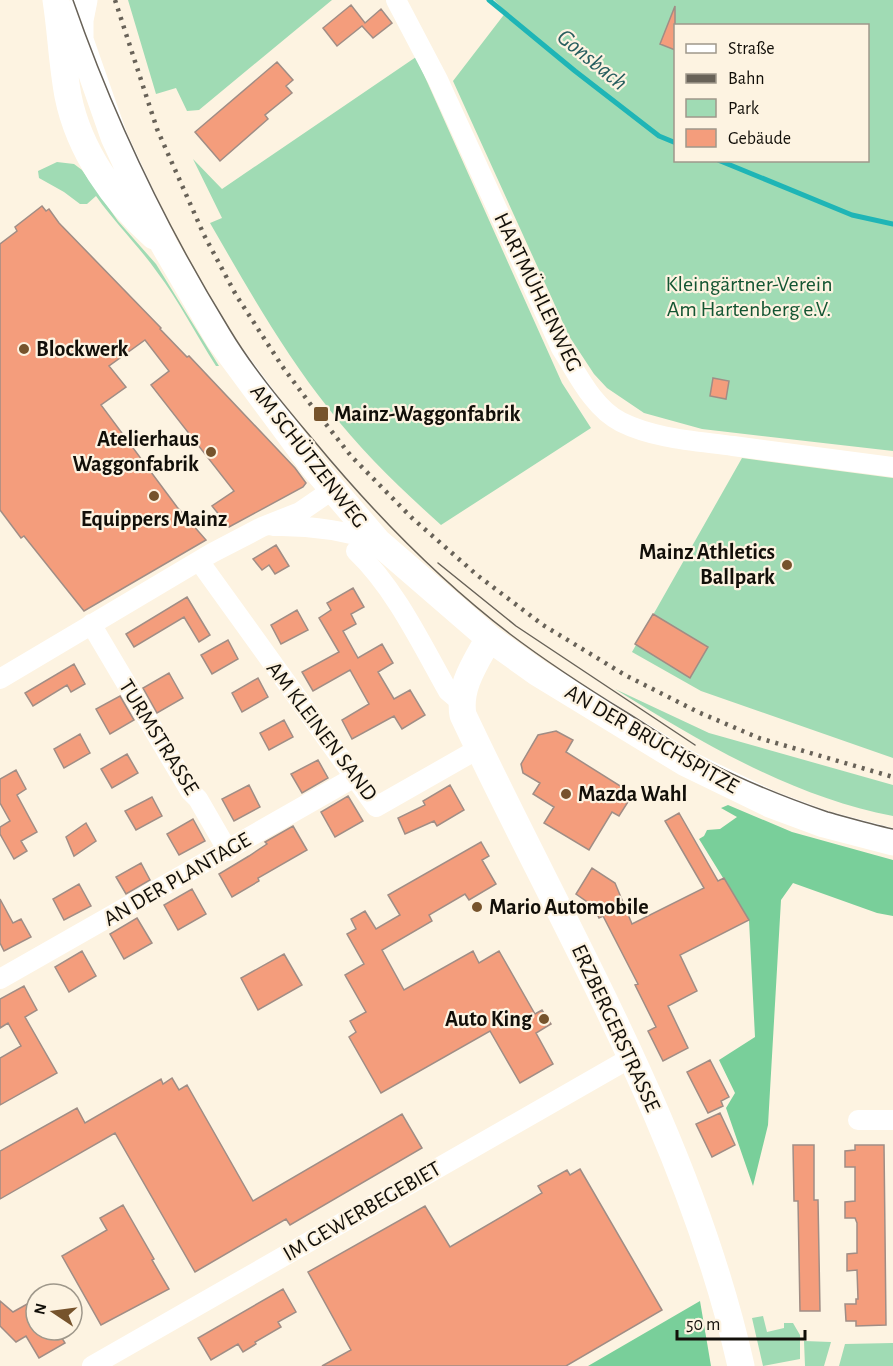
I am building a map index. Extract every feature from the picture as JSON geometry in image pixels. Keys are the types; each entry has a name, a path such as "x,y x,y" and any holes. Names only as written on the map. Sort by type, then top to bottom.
{"main road":[{"name":"AM SCHÜTZENWEG","path":"56,0 68,97 78,129 111,189 133,217 164,245"},
{"name":"AM SCHÜTZENWEG","path":"84,0 80,20 80,40 114,137 164,245 219,339 332,490 367,546 489,638"},
{"path":"461,702 462,692 489,638"},
{"name":"AN DER BRUCHSPITZE","path":"489,638 573,694 684,762 720,781 770,804 824,824 893,842"},
{"name":"ERZBERGERSTRASSE","path":"461,702 463,715 478,749 632,1057 653,1105 713,1261 741,1366"}],"street":[{"name":"HARTMÜHLENWEG","path":"396,0 438,80 561,348 584,384 603,408 621,422 689,440 893,467"},
{"name":"AM SCHÜTZENWEG","path":"80,40 68,97 84,99 91,104 114,137"},
{"path":"0,679 199,561 262,526 300,512 332,490"},
{"path":"262,526 307,526 350,533 367,546"},
{"name":"ERZBERGERSTRASSE","path":"367,546 371,566 448,691 461,702"},
{"name":"AM KLEINEN SAND","path":"199,561 376,807 478,749"},
{"name":"TURMSTRASSE","path":"91,624 228,851"},
{"name":"AN DER PLANTAGE","path":"0,979 353,778"},
{"name":"IM GEWERBEGEBIET","path":"92,1366 632,1057"},
{"path":"858,1120 893,1120"}],"green space":[{"path":"128,0 332,0 199,110 187,111 176,88 156,94"},
{"name":"Kleingärtner-Verein Am Hartenberg e.V.","path":"494,0 893,0 893,451 702,429 644,413 607,388 594,374 569,336 453,81 506,12"},
{"path":"416,57 562,383 591,428 441,525 396,484 354,440 296,364 210,223 222,218 193,159 222,189"},
{"path":"57,162 74,164 82,170 118,221 156,264 219,366 216,366 150,262 96,196 87,204 80,204 39,178 38,171"},
{"name":"Mainz Athletics Ballpark","path":"742,458 893,478 893,758 701,691 632,652"},
{"path":"615,689 709,733 893,785 893,816 819,796 748,765 680,729"},
{"path":"728,805 792,832 893,860 893,916 877,913 793,883 781,900 768,1125 753,1186 726,1108 735,1093 719,1060 755,1037 749,920 699,839 707,830 720,829 737,817 721,808"},
{"path":"700,1301 711,1366 588,1366"},
{"path":"763,1316 767,1332 784,1328 784,1323 793,1323 800,1335 800,1359 763,1366 752,1318"},
{"path":"804,1341 831,1342 824,1366 805,1366"},
{"path":"893,1343 893,1366 839,1366 845,1344"}],"building":[{"path":"351,5 365,23 381,9 392,23 373,38 362,26 337,46 323,28"},
{"path":"675,6 674,50 660,44"},
{"path":"277,62 293,80 286,86 292,93 265,115 268,119 220,161 195,132"},
{"path":"42,206 46,211 49,209 59,223 187,357 189,356 295,468 306,483 303,487 229,527 212,506 234,491 151,385 169,371 145,340 109,366 126,387 101,405 177,507 206,540 84,611 24,536 21,538 0,510 0,244 17,231 15,227"},
{"path":"713,378 729,381 726,399 710,396"},
{"path":"276,545 289,566 275,574 269,565 262,570 253,559"},
{"path":"353,588 364,607 351,614 356,624 343,631 358,658 382,644 393,663 378,672 394,699 410,690 425,715 402,729 394,716 352,739 342,720 369,704 350,670 313,691 302,672 339,652 319,618 331,610 327,603"},
{"path":"187,597 210,635 199,642 184,617 134,647 126,634"},
{"path":"297,610 308,630 281,644 271,625"},
{"path":"653,614 708,647 690,678 635,644"},
{"path":"228,640 238,659 212,674 201,655"},
{"path":"74,664 85,684 71,692 67,685 33,706 25,693"},
{"path":"169,673 183,698 157,713 143,688"},
{"path":"258,678 268,697 242,712 232,693"},
{"path":"120,696 134,720 110,734 96,709"},
{"path":"284,720 293,737 269,750 260,733"},
{"path":"556,731 573,740 566,752 633,794 619,816 612,812 589,850 544,823 554,807 533,794 540,783 523,773 521,764 538,735"},
{"path":"80,734 90,753 64,768 54,749"},
{"path":"127,754 138,773 112,788 101,769"},
{"path":"318,760 328,778 302,793 291,774"},
{"path":"16,770 26,789 17,795 37,832 21,841 27,851 14,859 0,834 0,827 10,821 0,803 0,779"},
{"path":"249,785 260,807 234,821 222,799"},
{"path":"450,785 464,810 437,826 434,821 405,834 398,818 425,805 423,801"},
{"path":"348,796 363,821 335,837 321,812"},
{"path":"152,797 162,816 136,830 125,811"},
{"path":"679,813 718,881 724,878 749,920 680,955 697,991 668,1006 688,1048 663,1061 648,1031 656,1027 635,985 638,984 603,916 599,918 593,906 576,894 592,868 615,883 632,924 704,888 665,821"},
{"path":"193,819 205,841 179,855 167,834"},
{"path":"86,823 96,841 74,856 66,837"},
{"path":"293,826 307,850 258,878 259,881 232,897 219,874 267,844 265,842"},
{"path":"481,842 489,856 482,860 496,884 469,900 465,894 429,915 432,921 382,950 404,990 473,951 479,963 499,951 535,1014 542,1010 551,1024 536,1033 553,1064 520,1083 490,1031 381,1093 349,1037 356,1032 350,1021 366,1012 345,975 364,964 347,934 356,929 351,919 365,911 376,929 400,915 388,895"},
{"path":"141,863 150,880 126,894 116,877"},
{"path":"79,884 91,906 64,920 53,899"},
{"path":"192,889 206,914 178,930 164,905"},
{"path":"0,899 13,923 21,919 31,937 4,951 0,943"},
{"path":"137,918 152,943 124,959 110,934"},
{"path":"82,951 96,976 69,992 55,967"},
{"path":"284,954 302,985 258,1010 241,978"},
{"path":"24,986 37,1010 25,1017 57,1073 0,1105 0,1058 21,1046 8,1023 0,1028 0,999"},
{"path":"710,1060 729,1097 721,1101 723,1106 708,1113 687,1072"},
{"path":"172,1078 179,1090 187,1085 253,1201 402,1114 422,1148 290,1225 286,1219 195,1272 115,1133 0,1199 0,1151 77,1108 85,1123 161,1079 163,1084"},
{"path":"720,1113 735,1145 712,1157 696,1124"},
{"path":"793,1145 814,1145 814,1200 818,1200 820,1311 800,1311 798,1201 794,1201"},
{"path":"855,1145 884,1145 886,1325 856,1326 856,1321 846,1321 845,1304 856,1304 856,1299 858,1299 857,1270 847,1271 847,1254 857,1253 857,1223 855,1218 845,1218 845,1202 855,1201 855,1167 845,1167 845,1151 855,1150"},
{"path":"580,1169 662,1310 566,1366 322,1366 351,1350 308,1272 425,1206 450,1247 542,1193 538,1186 567,1170 570,1175"},
{"path":"123,1205 169,1289 101,1325 84,1295 84,1282 77,1282 62,1256 107,1230 100,1218"},
{"path":"283,1289 296,1312 278,1322 281,1327 243,1352 238,1344 211,1360 198,1338"},
{"path":"0,1301 13,1312 24,1306 24,1337 16,1342 0,1326"},
{"path":"30,1342 65,1343 39,1358"}],"waterway":[{"name":"Gonsbach","path":"489,0 659,136 674,142"},
{"name":"Gonsbach","path":"723,162 852,215 893,224"}],"tram line":[{"path":"73,0 123,128 184,251 239,345 292,415 360,494 407,543 483,613 538,655 680,746 739,777 792,799 828,812 893,829"},
{"path":"438,563 516,626 695,745"}],"railway":[{"path":"115,0 157,129 204,235 236,295 282,366 351,456 412,518 477,575 543,625 625,675 698,712 759,738 893,777"}],"place":[{"name":"Blockwerk","path":"24,349"},
{"name":"Mainz-Waggonfabrik","path":"321,414"},
{"name":"Atelierhaus Waggonfabrik","path":"211,452"},
{"name":"Equippers Mainz","path":"154,496"},
{"name":"Mainz Athletics Ballpark","path":"787,565"},
{"name":"Mazda Wahl","path":"566,794"},
{"name":"Mario Automobile","path":"477,907"},
{"name":"Auto King","path":"544,1019"}]}
